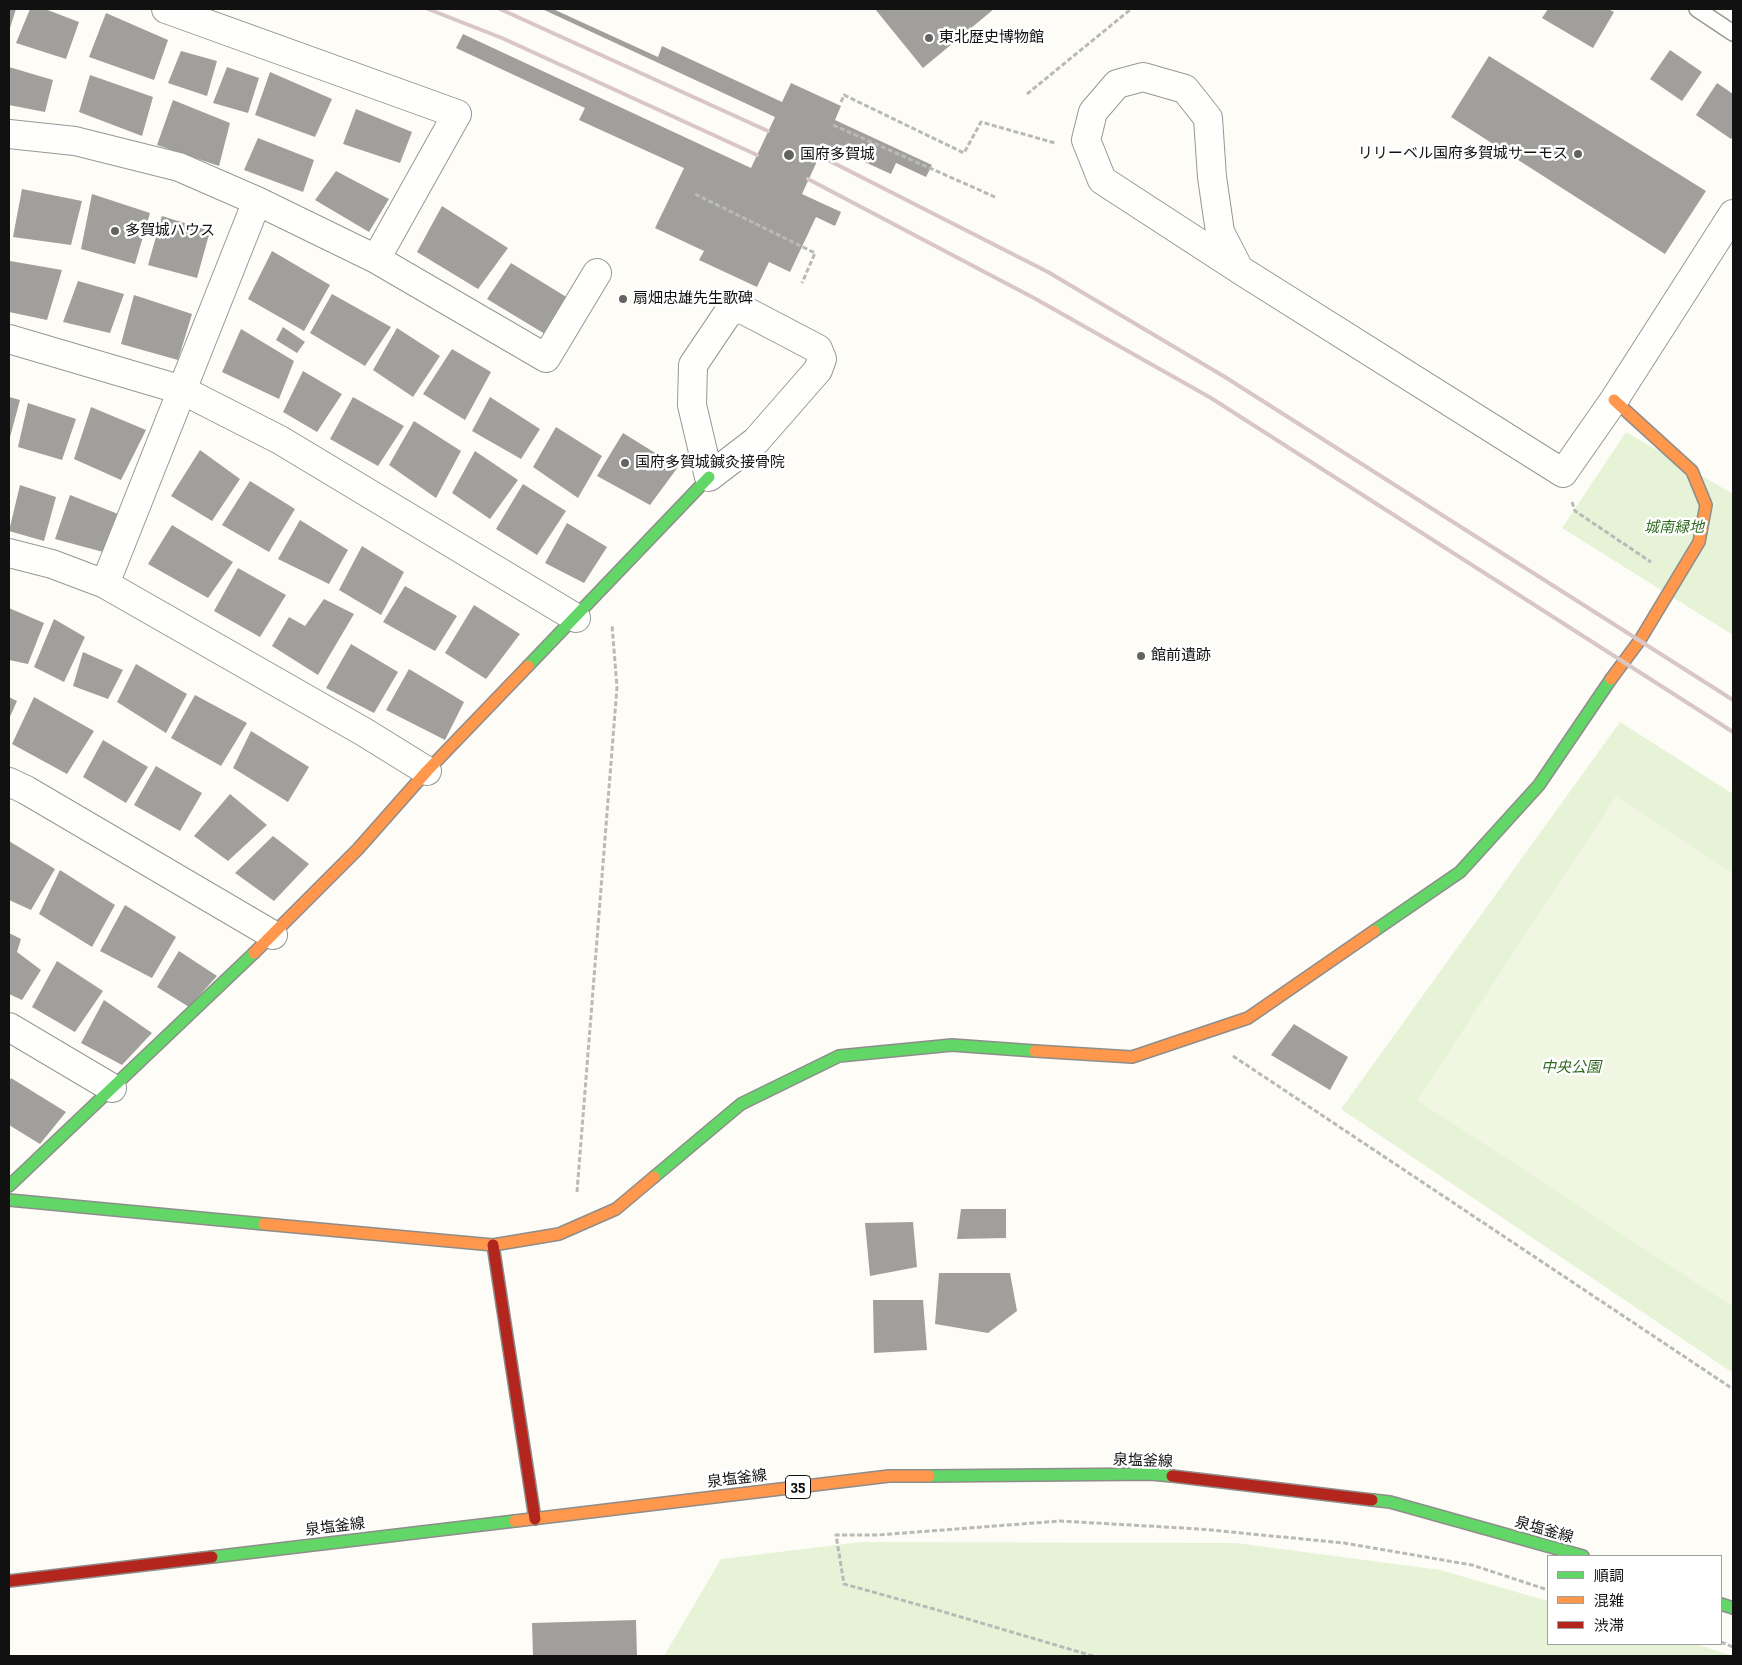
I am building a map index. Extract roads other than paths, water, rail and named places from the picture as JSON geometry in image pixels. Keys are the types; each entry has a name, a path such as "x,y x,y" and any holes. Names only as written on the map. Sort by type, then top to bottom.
{"street":[{"path":"166,9 457,114 376,259"},
{"path":"1240,269 1220,232 1212,177 1208,118 1185,88 1143,77 1117,84 1093,112 1086,140 1102,180 1240,269 1563,473 1614,400 1733,214"},
{"path":"9,134 75,141 179,167 256,201 376,259 546,358 598,273"},
{"path":"105,584 256,201"},
{"path":"9,1186 273,935 358,849 427,771 576,618 709,477 756,441 818,370 822,359 818,349 740,308 728,313 693,365 692,405 709,477"},
{"path":"9,339 182,390 280,440 576,618"},
{"path":"9,1200 493,1245 559,1234 616,1209 741,1104 839,1056 952,1045 1132,1057 1248,1018 1460,872 1539,785 1623,661 1640,640 1699,542 1706,506 1692,471 1614,400"},
{"path":"9,553 52,564 105,584 364,732 427,771"},
{"path":"9,782 26,790 273,935"},
{"path":"9,1027 112,1088"},
{"path":"493,1245 535,1519"},
{"name":"泉塩釜線","path":"9,1581 889,1476 1151,1474 1390,1502 1579,1555"}],"lane":[{"path":"1697,9 1733,33"}],"railway":[{"path":"428,9 502,38 757,155"},
{"path":"500,9 768,131"},
{"path":"820,156 1048,272 1225,377 1733,700"},
{"path":"808,179 1034,298 1211,398 1733,732"}],"place":[{"name":"東北歴史博物館","path":"929,38"},
{"name":"リリーベル国府多賀城サーモス","path":"1578,154"},
{"name":"国府多賀城","path":"789,155"},
{"name":"多賀城ハウス","path":"115,231"},
{"name":"扇畑忠雄先生歌碑","path":"623,299"},
{"name":"国府多賀城鍼灸接骨院","path":"625,463"},
{"name":"館前遺跡","path":"1141,656"}],"park label":[{"name":"城南緑地","path":"1674,528"},
{"name":"中央公園","path":"1571,1068"}]}
